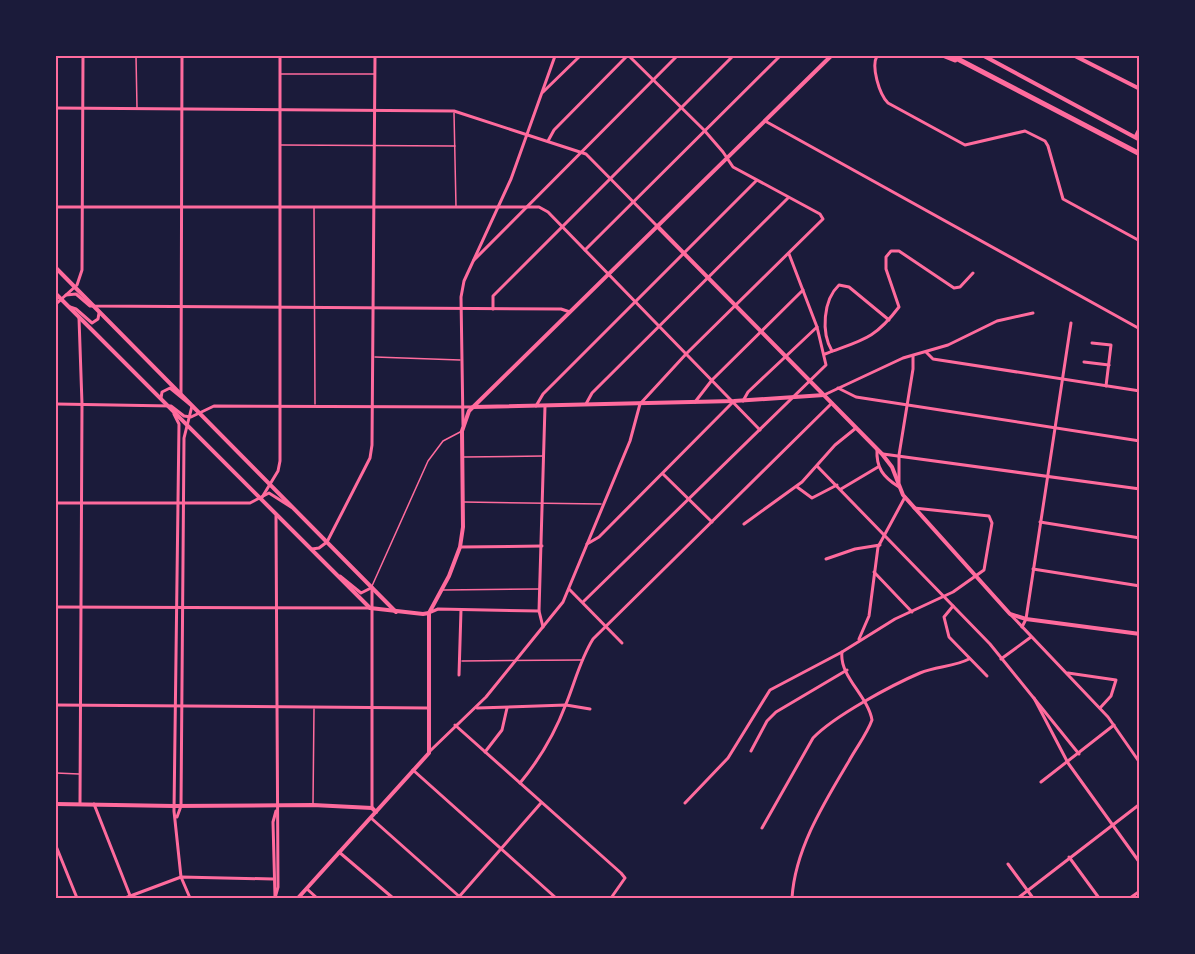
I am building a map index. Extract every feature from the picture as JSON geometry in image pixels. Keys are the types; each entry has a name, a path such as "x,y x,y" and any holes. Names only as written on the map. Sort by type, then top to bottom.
{"highway":[{"path":"945,56 973,67"},
{"path":"952,56 1140,154"}],"street":[{"path":"56,304 75,287 82,270 83,56"},
{"path":"181,393 179,208 182,56"},
{"path":"260,499 279,465 280,56"},
{"path":"310,548 319,548 327,542 370,458 374,357 375,56"},
{"path":"429,753 429,613 460,547 463,502 462,309 464,281 499,207 528,134 555,56"},
{"path":"542,93 580,56"},
{"path":"298,898 455,725 476,708 556,612 569,589 601,504 630,441 640,404 686,354 823,219 820,214 733,167 704,130 628,56 554,130 549,141"},
{"path":"473,261 677,56"},
{"path":"494,309 493,296 733,56"},
{"path":"585,250 780,56"},
{"path":"463,424 472,407 831,56"},
{"path":"877,56 874,60 875,68 883,98 888,103 965,145 1018,130 1035,136 1048,146 1063,199 1140,241"},
{"path":"984,56 1137,138 1140,127"},
{"path":"1075,56 1140,89"},
{"path":"56,108 454,111 581,151 612,177 708,279 882,454 892,467 899,487 914,508 1031,637 1100,708 1140,764"},
{"path":"763,120 1140,329"},
{"path":"536,406 543,394 756,181"},
{"path":"586,404 592,393 788,198"},
{"path":"56,207 456,208 528,206 544,209 760,430"},
{"path":"825,354 874,335 899,307 886,269 886,256 891,251 899,251 957,289 973,273"},
{"path":"583,602 826,365 817,327 789,254"},
{"path":"56,268 396,612"},
{"path":"832,351 825,339 826,314 831,296 839,285 849,287 889,320"},
{"path":"694,402 712,380 803,290"},
{"path":"56,294 370,608"},
{"path":"66,295 76,294 93,306 561,309 570,312"},
{"path":"66,295 67,305"},
{"path":"67,305 76,309 92,323 99,317 98,311"},
{"path":"56,404 168,406 191,417 214,406 545,406 743,401 824,396 913,356 948,345 997,321 1033,313"},
{"path":"78,316 82,404 79,607 80,804"},
{"path":"1022,627 1026,619 1071,323"},
{"path":"743,401 748,392 817,327"},
{"path":"1092,343 1111,345 1106,386"},
{"path":"926,352 933,359 1140,391"},
{"path":"899,487 899,455 913,356"},
{"path":"1084,362 1109,365"},
{"path":"161,399 162,392 168,387 182,400 191,403"},
{"path":"838,388 856,398 1140,441"},
{"path":"585,545 599,537 734,401"},
{"path":"177,817 181,806 183,705 184,438 191,417 191,403"},
{"path":"520,783 543,752 566,705 592,639 832,403"},
{"path":"543,627 539,611 543,546 545,406"},
{"path":"172,410 179,424 174,806 177,817 181,877 190,898"},
{"path":"744,524 797,487 835,445 856,428"},
{"path":"877,449 878,467 889,481 899,487"},
{"path":"882,454 1140,489"},
{"path":"817,466 946,596 1033,696 1079,754"},
{"path":"841,489 878,467"},
{"path":"663,474 712,522"},
{"path":"797,487 812,498 837,485"},
{"path":"56,503 250,503 272,493 285,505 293,508"},
{"path":"858,640 869,616 880,545 905,497"},
{"path":"685,804 728,758 770,690 842,652 858,640 946,596 985,567 992,519 985,514 914,508"},
{"path":"275,898 278,888 276,514"},
{"path":"1040,522 1140,538"},
{"path":"826,559 855,549 880,545"},
{"path":"460,547 543,546"},
{"path":"1033,569 1140,586"},
{"path":"874,572 912,612"},
{"path":"336,574 348,580 362,593 372,587"},
{"path":"372,587 370,608 373,706 372,808"},
{"path":"569,589 622,643"},
{"path":"953,606 944,617 946,632 987,676"},
{"path":"56,607 370,608 429,613 438,609 539,611"},
{"path":"459,675 461,610"},
{"path":"1010,614 1026,619 1140,634"},
{"path":"1001,659 1031,637"},
{"path":"792,898 796,868 808,837 832,789 871,725 872,718 866,702 847,670 842,652"},
{"path":"762,828 813,738 866,702 921,672 969,659"},
{"path":"751,751 767,721 776,712 847,670"},
{"path":"1068,673 1116,680 1111,696 1100,708"},
{"path":"1033,696 1068,763 1140,863"},
{"path":"56,705 428,708"},
{"path":"476,708 566,705 590,709"},
{"path":"485,752 502,730 507,708"},
{"path":"455,725 625,878 611,898"},
{"path":"1041,782 1114,725"},
{"path":"413,770 556,898"},
{"path":"371,818 459,898 541,803"},
{"path":"56,804 276,807 314,805 372,808 376,812"},
{"path":"94,804 131,898"},
{"path":"1018,898 1140,804"},
{"path":"275,898 273,822 276,807"},
{"path":"56,846 77,898"},
{"path":"339,852 393,898"},
{"path":"1069,857 1099,898"},
{"path":"1008,864 1033,898"},
{"path":"125,898 131,898 181,877 273,879"},
{"path":"307,889 317,898"},
{"path":"1130,898 1140,891"}],"lane":[{"path":"136,56 137,108"},
{"path":"280,74 375,74"},
{"path":"454,111 456,208"},
{"path":"280,145 455,146"},
{"path":"314,207 315,405"},
{"path":"374,357 462,360"},
{"path":"372,587 428,461 443,441 462,431"},
{"path":"463,457 544,456"},
{"path":"463,502 601,504"},
{"path":"441,590 540,589"},
{"path":"461,661 582,660"},
{"path":"314,707 314,805"},
{"path":"56,773 80,774"}]}
